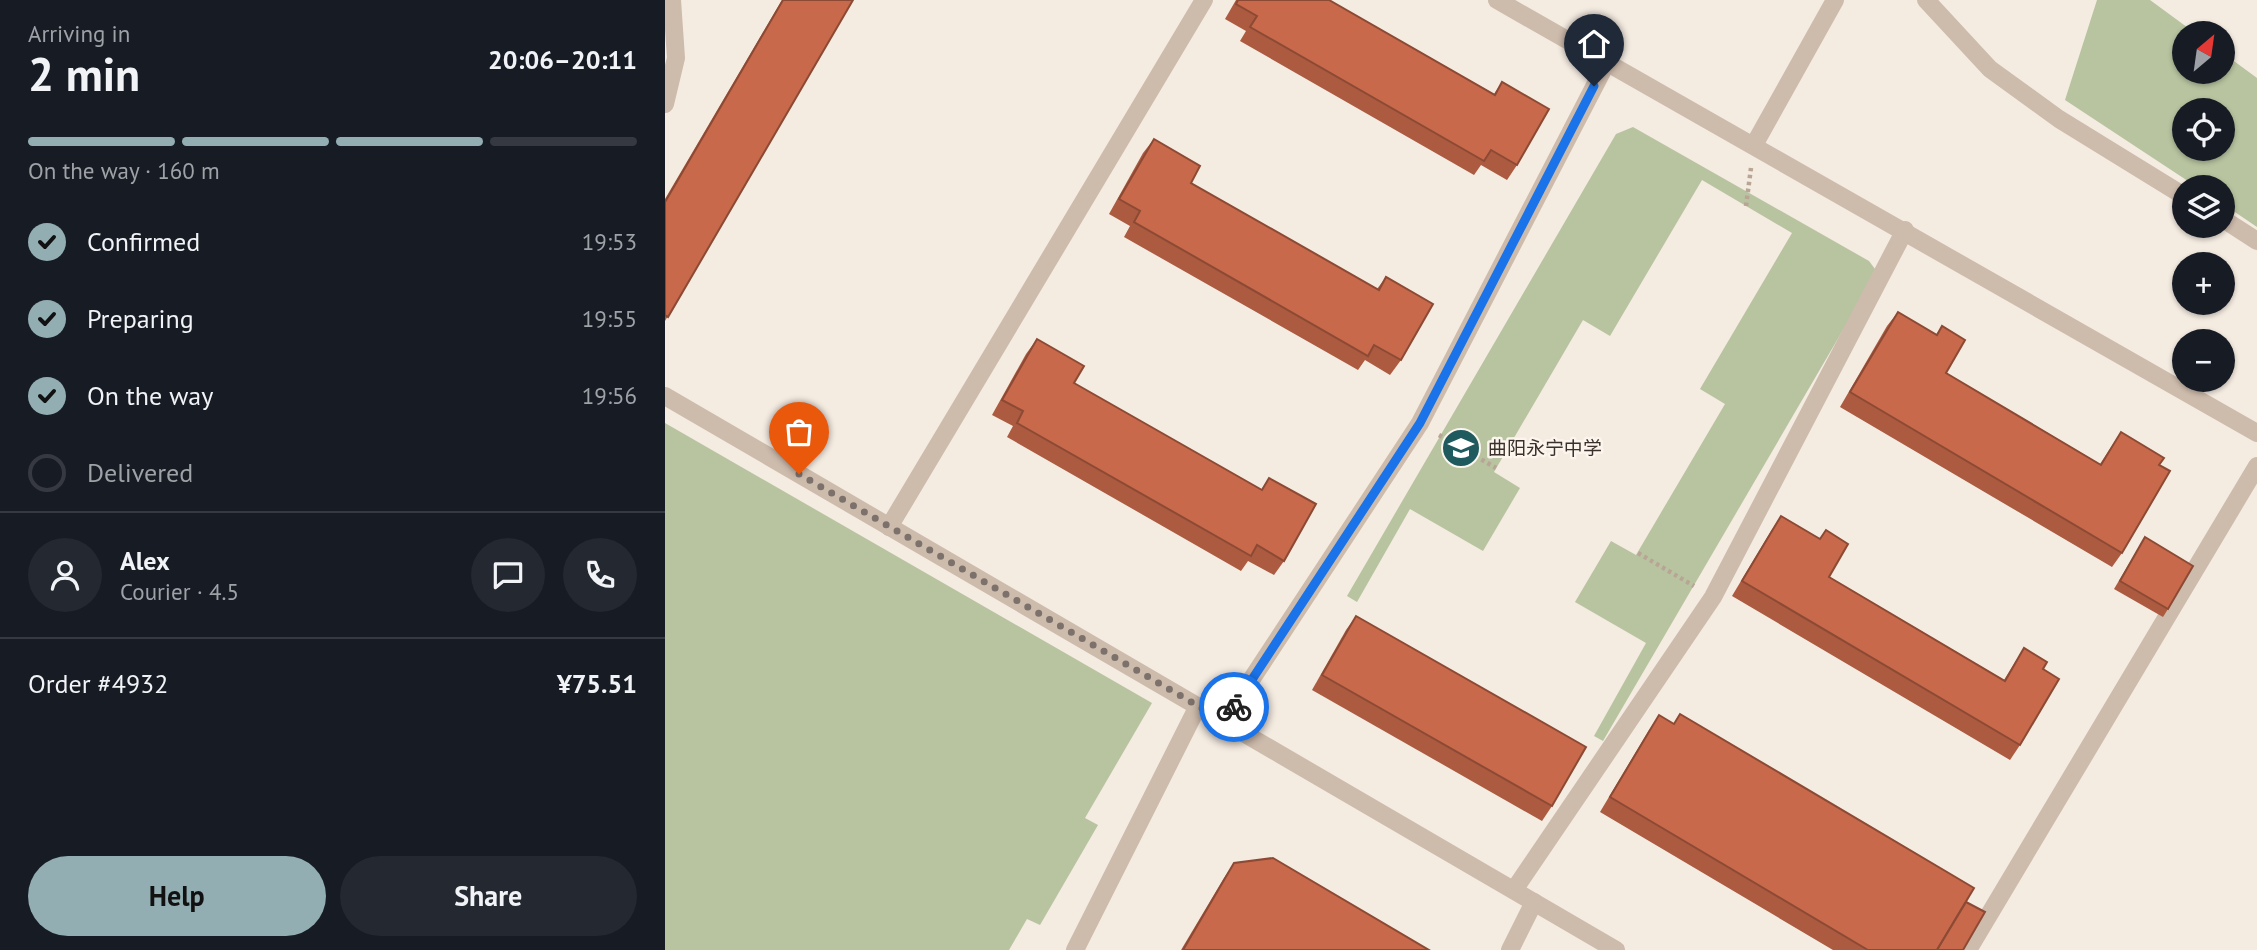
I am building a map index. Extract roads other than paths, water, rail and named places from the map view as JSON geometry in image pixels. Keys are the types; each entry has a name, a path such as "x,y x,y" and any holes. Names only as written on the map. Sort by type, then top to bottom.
{"street":[{"path":"665,104 676,58 672,0"},
{"path":"889,527 1204,0"},
{"path":"1497,0 1905,230 2257,433"},
{"path":"1754,145 1835,0"},
{"path":"1926,0 1990,69 2059,119 2172,189"},
{"path":"1224,721 1420,423 1607,62"},
{"path":"2235,227 2257,241"},
{"path":"1514,890 1713,597 1905,230"},
{"path":"665,396 1616,950"},
{"path":"1968,950 2257,466"},
{"path":"1075,950 1198,706"},
{"path":"1510,950 1534,902"}],"place":[{"name":"曲阳永宁中学","path":"1461,448"}]}
